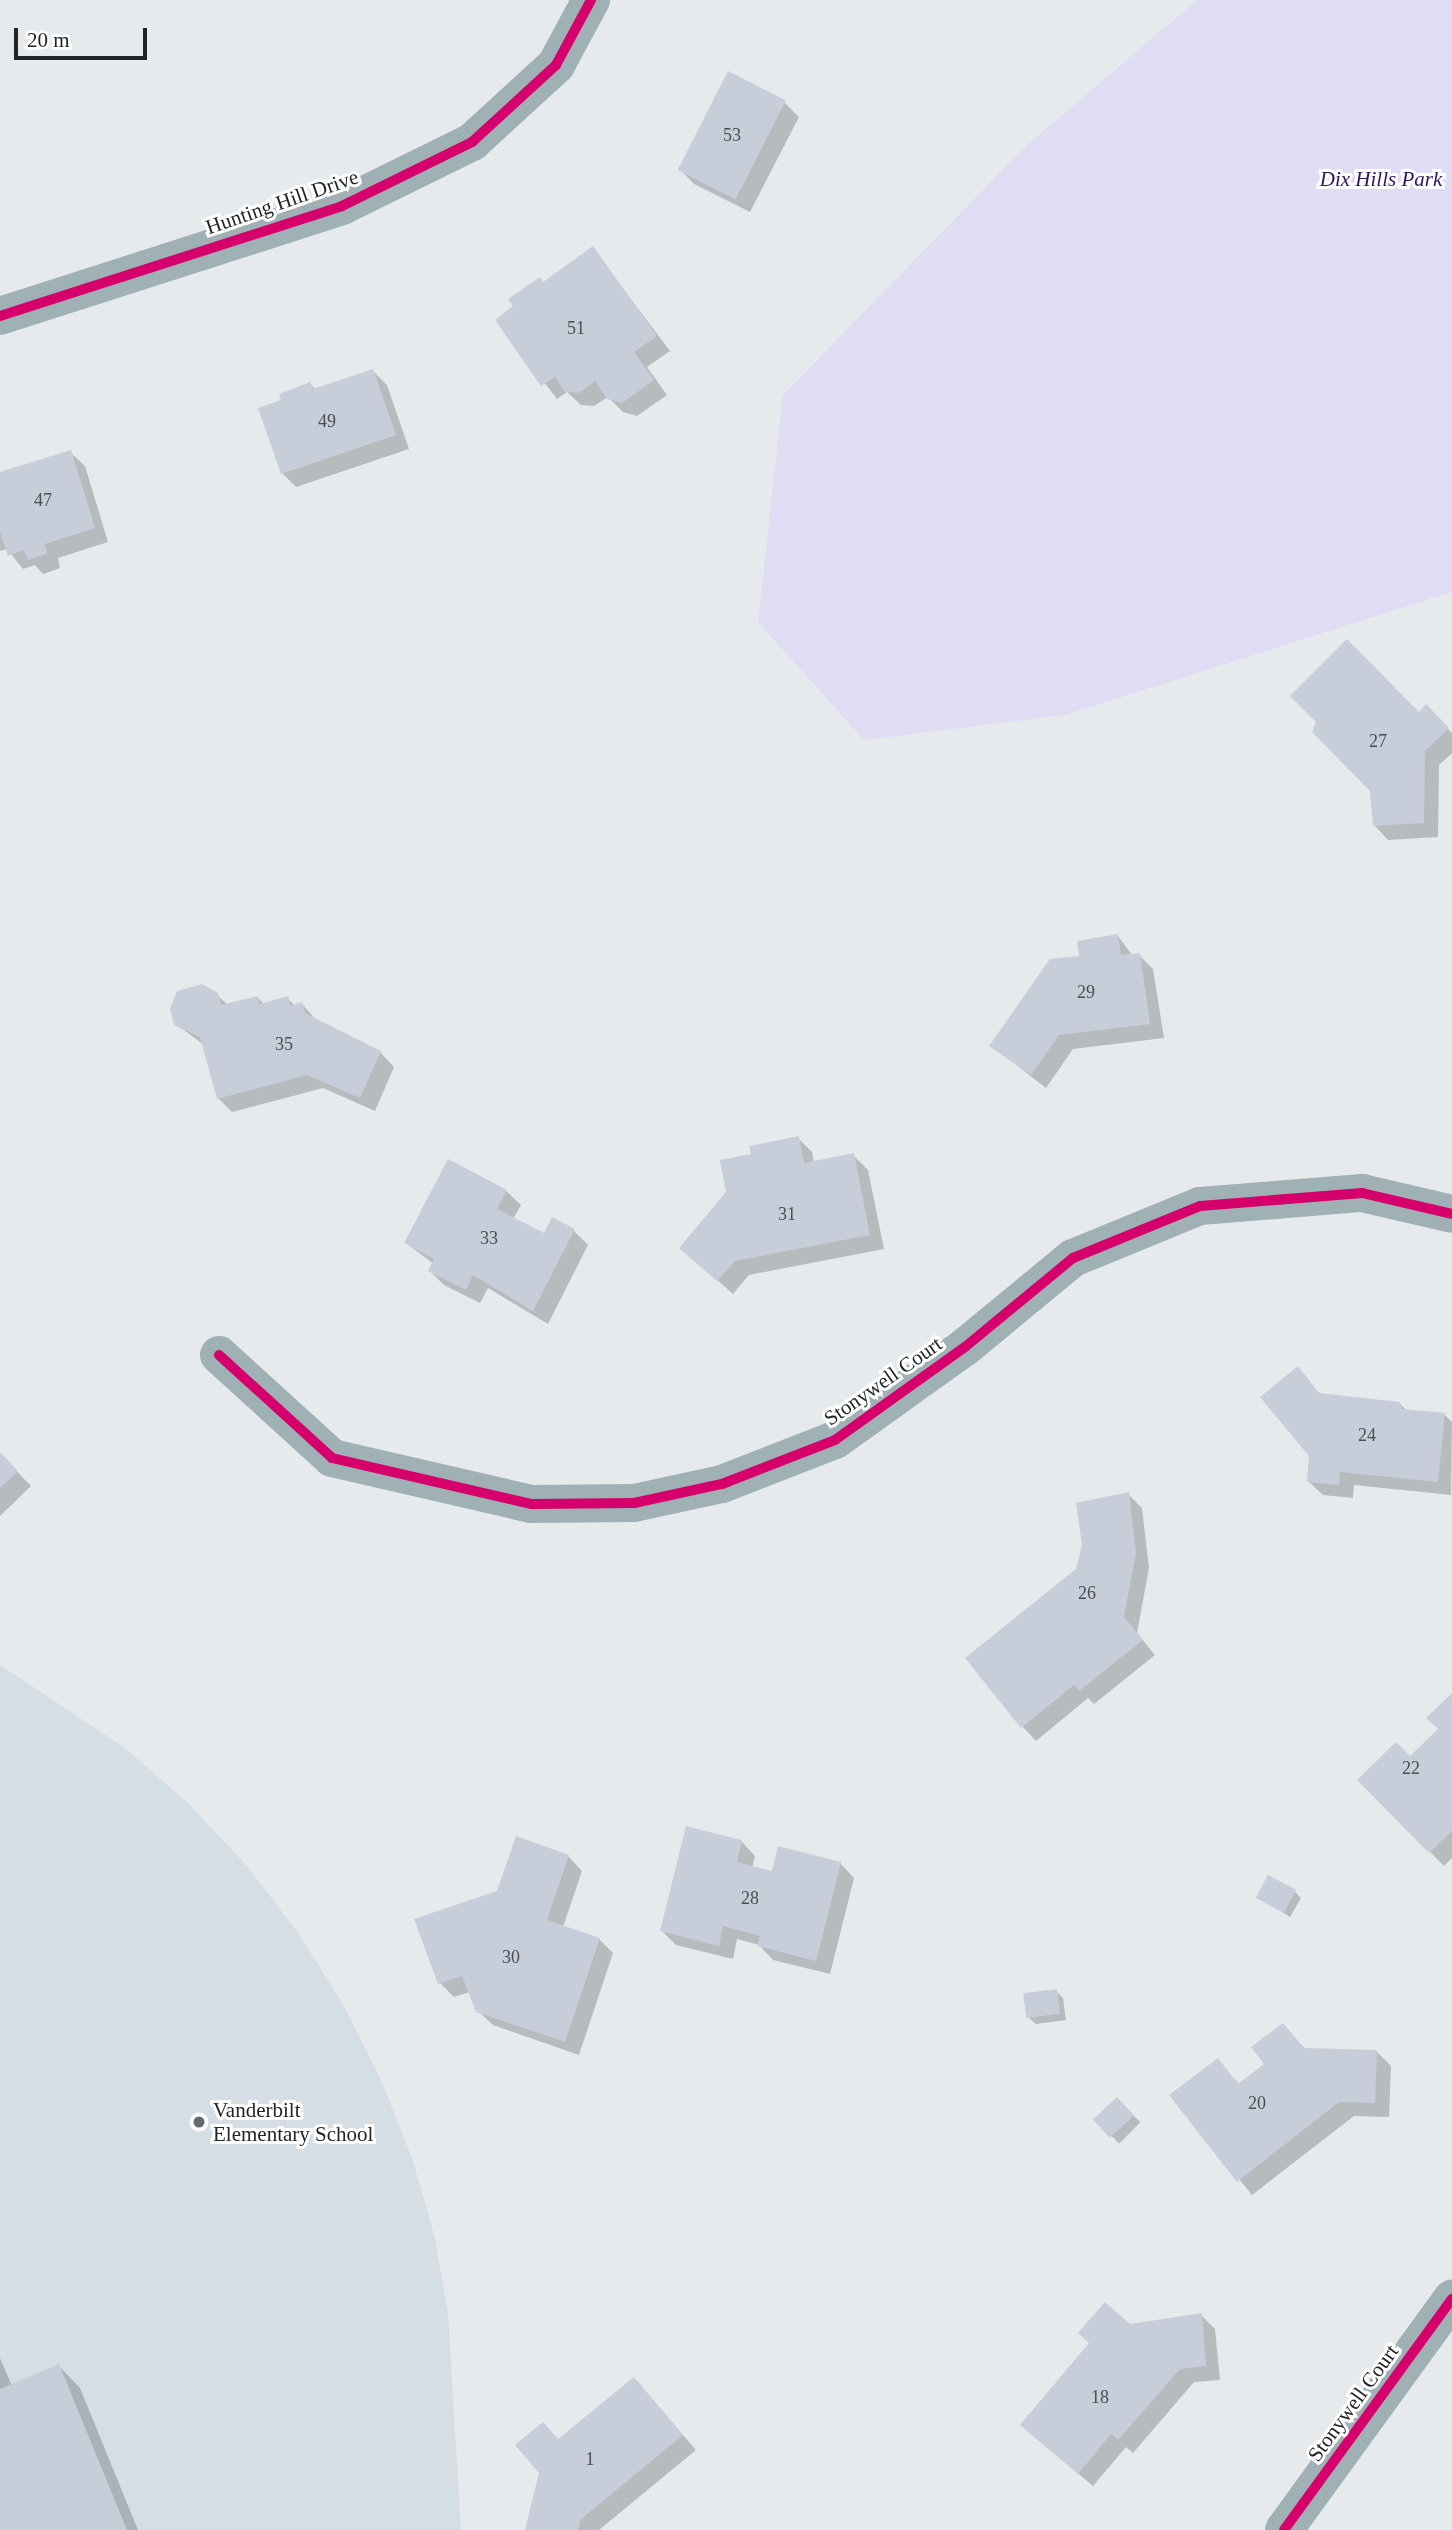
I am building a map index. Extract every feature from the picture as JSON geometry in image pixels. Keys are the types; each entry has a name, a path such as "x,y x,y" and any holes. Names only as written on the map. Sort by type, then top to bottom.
{"street":[{"name":"Hunting Hill Drive","path":"0,316 342,206 471,142 556,65 592,0"},
{"name":"Stonywell Court","path":"219,1355 332,1458 532,1504 634,1503 722,1484 835,1440 965,1347 1073,1258 1200,1206 1362,1192 1452,1214"},
{"name":"Stonywell Court","path":"1284,2530 1452,2299"}],"shaded area":[{"name":"Vanderbilt Elementary School","path":"0,1665 125,1748 189,1804 247,1866 299,1934 344,2006 382,2082 413,2161 435,2238 448,2313 461,2530 0,2530"}],"green space":[{"name":"Dix Hills Park","path":"1197,0 1452,0 1452,592 1065,715 864,740 758,622 783,395 1025,147"}],"building":[{"path":"728,71 786,101 736,199 678,170"},
{"path":"593,246 657,336 634,352 654,380 622,403 607,399 595,381 579,393 565,392 555,377 541,386 495,320 513,306 508,299 540,277 543,282"},
{"path":"373,369 396,435 281,474 258,408 281,400 279,394 310,382 313,389"},
{"path":"71,450 95,528 45,544 47,554 28,560 24,550 8,556 0,532 0,472"},
{"path":"1347,639 1419,712 1426,704 1449,728 1425,751 1424,823 1373,826 1370,791 1312,732 1316,722 1290,696"},
{"path":"1118,934 1121,955 1140,953 1150,1024 1059,1035 1031,1075 989,1046 1050,959 1079,956 1077,941"},
{"path":"202,984 218,993 221,1005 258,996 259,1004 288,996 290,1006 302,1002 305,1013 381,1051 360,1098 307,1075 217,1099 200,1037 174,1025 170,1009 177,991"},
{"path":"799,1136 804,1163 854,1153 870,1235 735,1261 717,1281 679,1248 726,1192 720,1160 751,1154 749,1146"},
{"path":"448,1159 507,1190 497,1209 544,1233 552,1217 575,1229 533,1311 473,1275 466,1290 428,1271 434,1259 404,1243"},
{"path":"1298,1366 1319,1393 1400,1402 1402,1409 1445,1413 1438,1482 1340,1472 1339,1485 1307,1482 1309,1456 1260,1397"},
{"path":"0,1452 18,1471 0,1488"},
{"path":"1129,1492 1136,1553 1124,1617 1143,1640 1079,1691 1074,1685 1021,1728 965,1658 1076,1569 1082,1545 1076,1503"},
{"path":"1452,1693 1452,1831 1429,1853 1357,1780 1396,1742 1410,1756 1438,1729 1426,1718"},
{"path":"686,1826 742,1840 737,1862 772,1871 778,1846 841,1862 816,1961 757,1946 760,1936 723,1926 719,1946 660,1931"},
{"path":"516,1836 569,1855 547,1920 600,1938 565,2042 476,2012 462,1976 438,1984 414,1919 497,1891"},
{"path":"1268,1875 1296,1890 1284,1913 1256,1898"},
{"path":"1057,1989 1060,2014 1026,2018 1023,1993"},
{"path":"1283,2023 1304,2048 1377,2050 1375,2103 1339,2102 1237,2182 1169,2095 1218,2058 1238,2084 1264,2064 1251,2047"},
{"path":"1117,2097 1134,2115 1110,2138 1093,2120"},
{"path":"1105,2302 1130,2324 1202,2313 1206,2366 1180,2369 1118,2440 1111,2434 1078,2474 1020,2425 1089,2343 1078,2333"},
{"path":"59,2364 127,2530 0,2530 0,2389"},
{"path":"634,2377 683,2435 580,2520 578,2530 525,2530 539,2473 515,2445 543,2422 558,2439"}],"cycle path":[{"path":"0,316 342,206 472,142 556,65 591,0"},
{"path":"219,1355 332,1458 532,1504 634,1503 722,1484 835,1440 965,1347 1073,1258 1200,1206 1362,1193 1452,1214"},
{"path":"1284,2530 1452,2299"}],"place":[{"name":"Vanderbilt Elementary School","path":"199,2122"}]}
